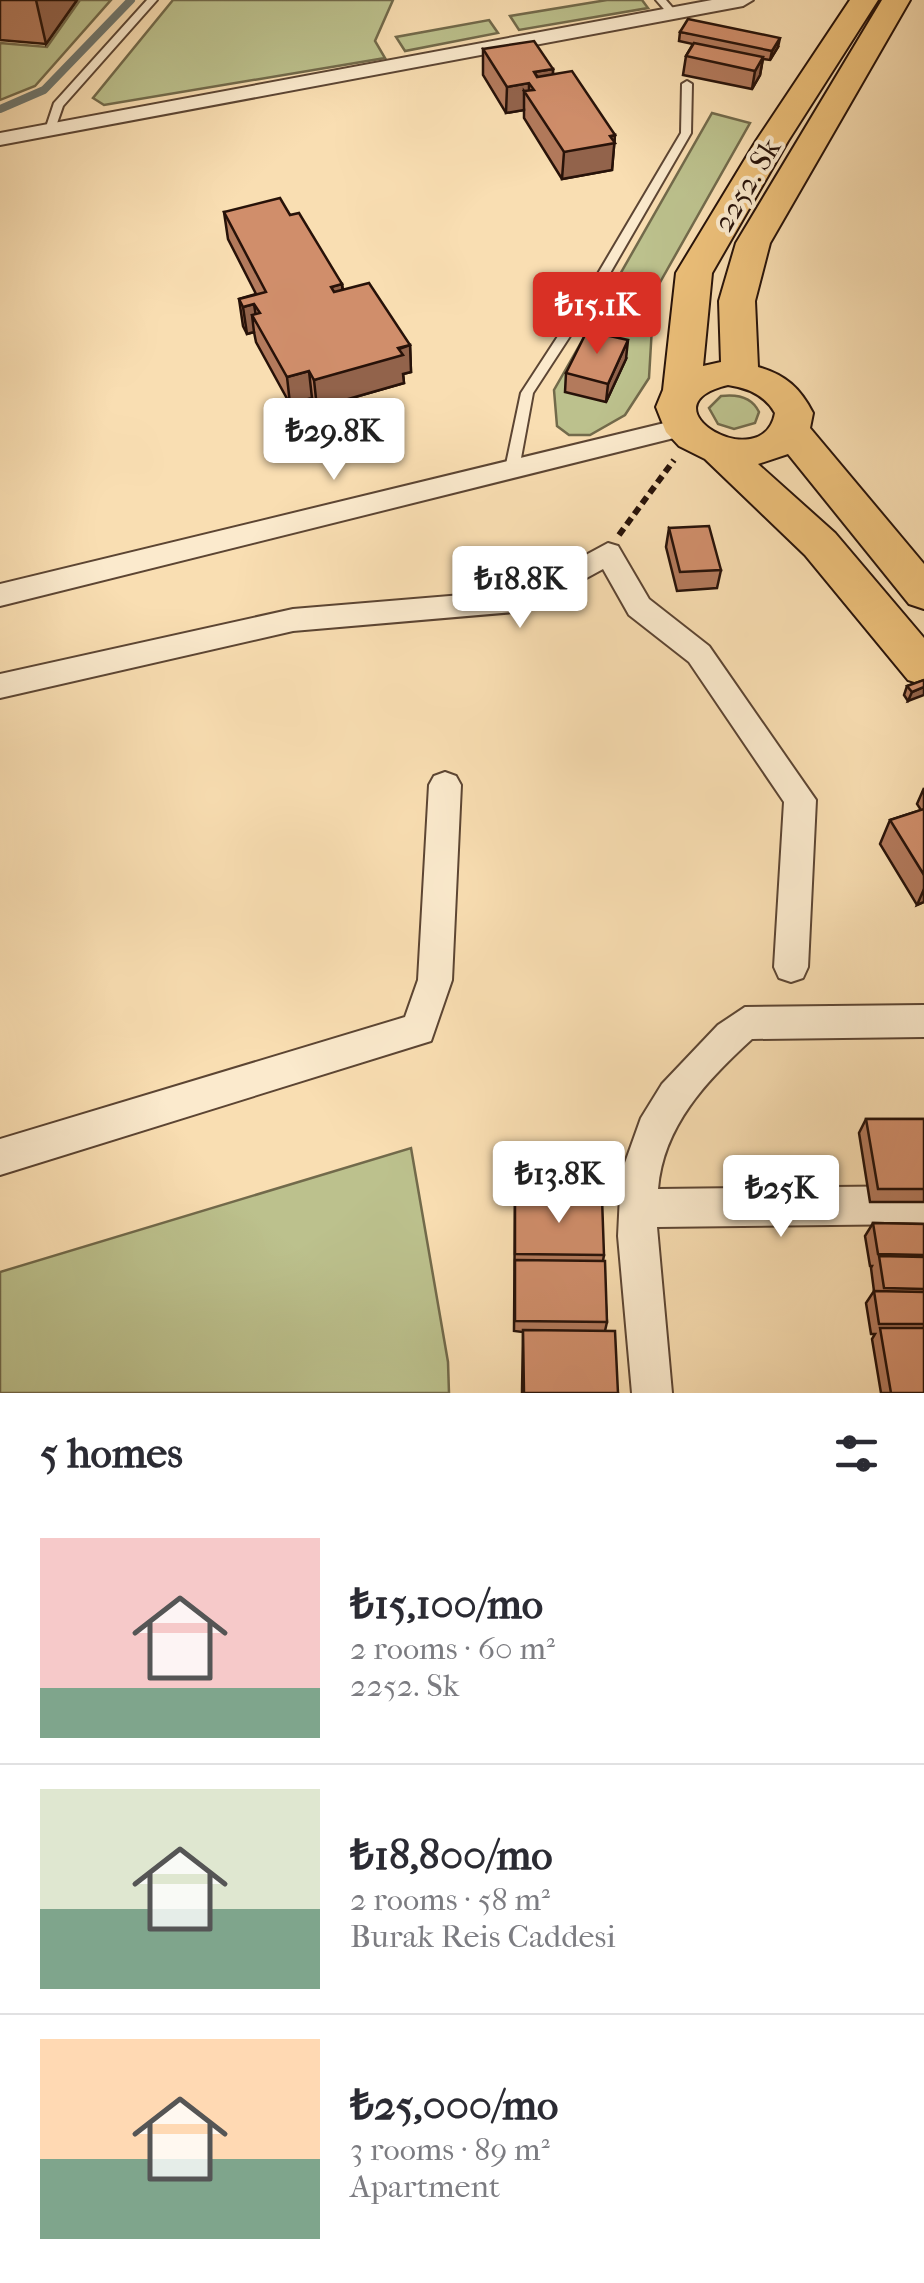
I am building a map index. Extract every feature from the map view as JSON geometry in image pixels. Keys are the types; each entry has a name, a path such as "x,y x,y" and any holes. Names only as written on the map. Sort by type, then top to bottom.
{"main road":[{"name":"2252. Sk","path":"682,388 694,273 772,141 864,0"},
{"name":"2252. Sk","path":"740,374 737,302 752,243 896,0"},
{"path":"698,439 754,452 772,446 790,430 794,413 789,401 764,380 740,374 710,374 682,388 675,400 674,414 698,439 820,544 924,668"},
{"path":"790,430 924,592"}],"street":[{"path":"0,139 667,7 743,0"},
{"path":"0,595 512,468 698,439"},
{"path":"0,686 293,620 526,600 608,553 639,607 699,654 800,800 791,967"},
{"path":"0,1157 419,1029 434,980 445,785"},
{"path":"652,1393 637,1208 646,1150 668,1107 710,1054 744,1023 924,1021"},
{"path":"637,1208 924,1205"}],"lane":[{"path":"50,130 58,105 152,0"},
{"path":"512,468 527,393 596,287 686,133 688,84"}],"path":[{"path":"608,553 631,514 698,439"}],"green space":[{"path":"80,0 111,0 35,86 0,100 0,43 47,47"},
{"path":"173,0 393,0 375,41 385,58 104,105 93,98"},
{"path":"607,0 642,0 648,8 519,30 510,16"},
{"path":"489,20 498,33 405,51 396,37"},
{"path":"712,113 750,123 654,293 649,378 625,415 590,435 569,435 557,426 554,390"},
{"path":"721,396 738,396 752,403 759,412 755,423 734,429 718,424 709,408"},
{"path":"411,1148 448,1362 449,1393 0,1393 0,1272"}],"building":[{"path":"688,19 780,38 772,51 680,32"},
{"path":"534,41 553,69 534,72 537,77 572,71 615,135 610,136 615,143 564,152 524,91 534,90 529,83 507,87 483,49"},
{"path":"694,43 763,57 755,71 686,56"},
{"path":"280,198 290,215 299,213 342,284 331,287 334,292 369,283 410,345 398,348 403,355 314,380 309,371 287,377 252,315 260,313 254,304 243,307 239,299 266,292 224,212"},
{"path":"587,331 628,340 608,384 566,373"},
{"path":"709,526 721,570 680,572 669,528"},
{"path":"924,680 924,687 912,692 907,686"},
{"path":"924,809 924,875 890,820"},
{"path":"866,1119 924,1119 924,1189 878,1189"},
{"path":"515,1196 602,1198 604,1255 515,1254"},
{"path":"873,1223 924,1224 924,1255 878,1254"},
{"path":"879,1256 924,1257 924,1289 884,1288"},
{"path":"515,1260 605,1261 607,1322 515,1321"},
{"path":"874,1291 924,1292 924,1324 879,1324"},
{"path":"880,1328 924,1328 924,1393 891,1393"},
{"path":"523,1330 615,1331 618,1393 524,1393"}],"waterway":[{"path":"0,109 44,90 131,0"}]}
